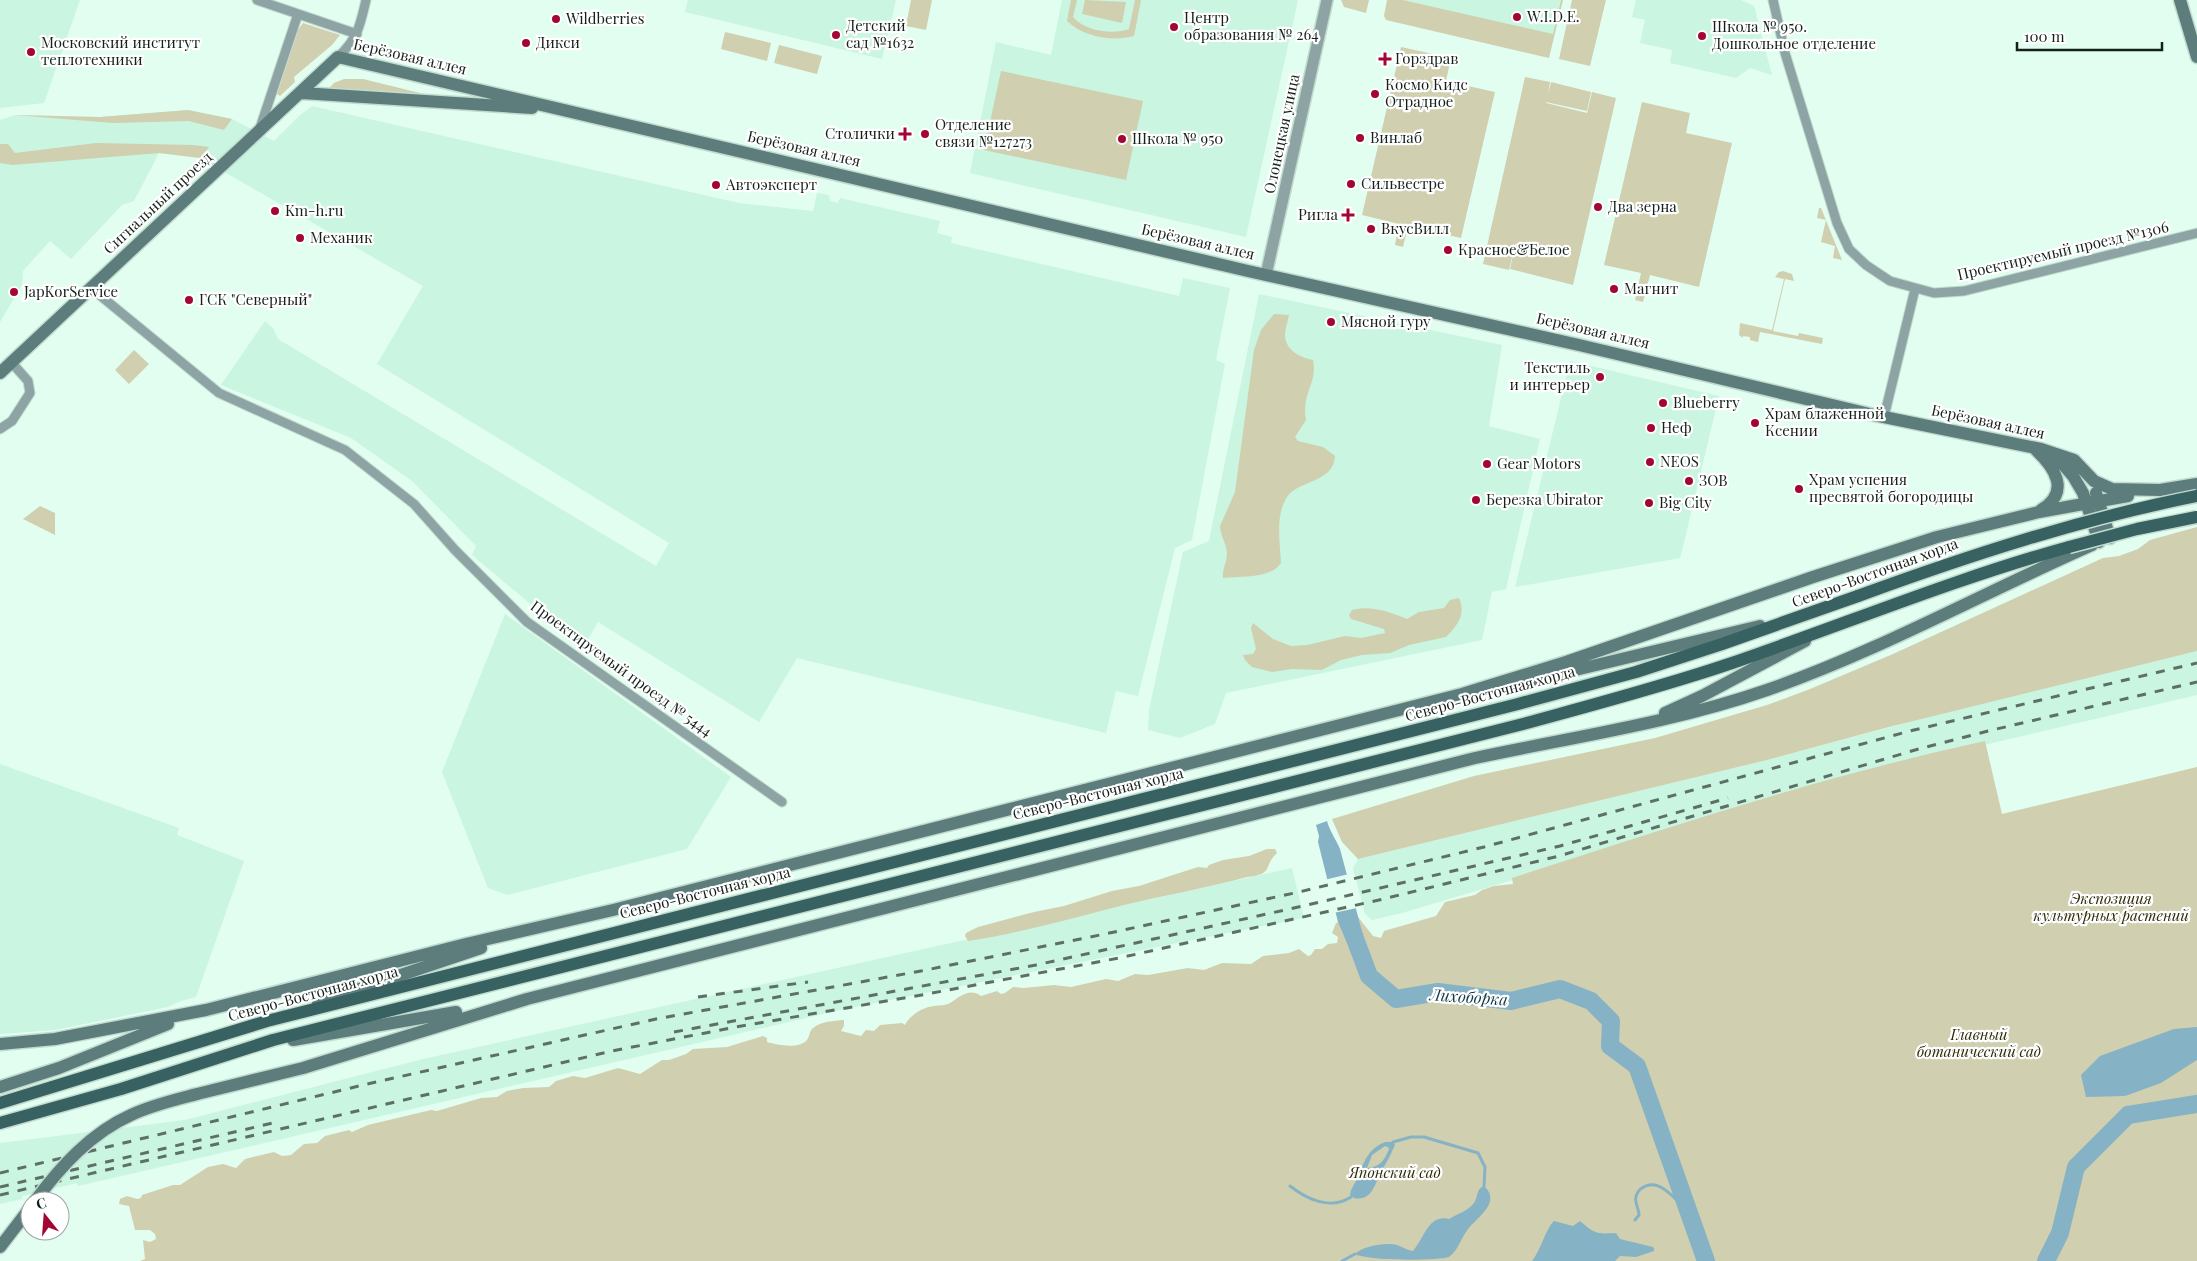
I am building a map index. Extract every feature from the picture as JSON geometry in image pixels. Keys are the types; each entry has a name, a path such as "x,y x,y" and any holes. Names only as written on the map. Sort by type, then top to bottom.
{"main road":[{"path":"2180,0 2197,57"},
{"name":"Берёзовая аллея","path":"338,57 1266,275 1424,309 1884,417 2034,448 2074,460 2094,481 2112,490 2160,490 2197,484"},
{"name":"Сигнальный проезд","path":"0,373 338,57"},
{"path":"302,92 479,106 562,109"},
{"path":"2034,448 2049,462 2058,481 2058,491 2054,500 2039,512"},
{"name":"Берёзовая аллея","path":"2053,453 2092,502"},
{"name":"Берёзовая аллея","path":"2083,469 2092,482 2092,502 2104,540"},
{"path":"0,1044 56,1039 206,1010 466,944 538,929 1462,694 1566,662 1937,537 2039,512 2160,490"},
{"name":"Северо-Восточная хорда","path":"0,1103 267,1021 1240,775 1636,672 1801,617 1954,561 2037,535 2132,509 2197,496"},
{"path":"43,1191 71,1157 110,1126 132,1114 197,1094 303,1068 527,999 1475,758 1614,732 1713,707 1823,669 1942,617 2030,573 2104,540 2197,511"},
{"path":"0,1123 121,1088 241,1049 1523,724 1632,694 1729,664 2022,560 2137,529 2197,517"},
{"path":"1462,694 1546,678 1692,641 1801,617"},
{"path":"1614,732 1678,708 1831,627"},
{"path":"267,1021 538,929"},
{"path":"241,1049 527,999"},
{"path":"0,1087 59,1068 206,1010"},
{"path":"0,1247 20,1222"}],"street":[{"name":"Берёзовая аллея","path":"257,0 358,34"},
{"path":"338,57 358,34 366,0"},
{"name":"Олонецкая улица","path":"1266,275 1327,0"},
{"name":"Проектируемый проезд №1306","path":"1773,0 1785,53 1806,128 1837,223 1850,249 1866,265 1890,281 1934,293 1964,291 2197,233"},
{"path":"259,130 298,14"},
{"name":"Проектируемый проезд № 5444","path":"91,288 219,393 345,450 414,504 455,550 527,622 782,802"},
{"path":"1884,417 1915,289"},
{"path":"0,429 12,420 30,393 28,382 12,363"}],"shaded area":[{"name":"Московский институт теплотехники","path":"0,0 80,0 44,103 0,108"},
{"name":"Детский сад №1632","path":"688,0 896,0 882,59 685,12"},
{"name":"Школа № 950","path":"1062,0 1298,0 1246,237 970,173 996,42 1051,55"},
{"name":"W.I.D.E.","path":"1403,0 1561,0 1553,35"},
{"name":"Школа № 950. Дошкольное отделение","path":"1636,0 1741,0 1754,6 1772,75 1750,68 1736,78 1670,63 1672,50 1640,43 1645,20 1632,17"},
{"path":"312,106 739,203 813,211 817,193 829,195 830,201 838,203 840,198 940,221 937,233 952,237 951,243 1179,296 1183,278 1230,288 1216,360 1225,364 1192,540 1175,548 1138,696 1116,691 1106,733 797,658 759,722 598,622 583,648 472,555 476,546 412,481 351,438 221,385 265,321 273,328 278,339 656,566 669,543 377,364 423,286 200,158 159,153 134,201 122,205 71,259 50,241 23,271 22,285 0,322 0,120 15,115 100,117 188,110 232,119 274,141 300,115"},
{"path":"1259,294 1502,345 1489,426 1540,439 1506,589 1492,592 1482,640 1226,693 1215,724 1180,738 1148,730 1149,710 1183,552 1209,541"},
{"path":"1570,361 1719,396 1686,534 1680,558 1515,587"},
{"path":"505,614 731,777 687,849 507,895 488,888 442,772"},
{"path":"2197,651 2197,695 1891,767 1402,913 1372,920 1365,914 1353,868 1358,859 1767,760 1966,707"},
{"path":"0,764 179,828 177,835 244,861 196,997 168,1007 55,1030 0,1034"},
{"path":"1292,868 1304,918 845,1009 78,1186 77,1183 43,1191 20,1191 20,1199 0,1204 0,1143 185,1120 423,1059"}],"green space":[{"path":"911,0 932,0 926,30 906,26"},
{"path":"1071,0 1077,0 1073,17 1078,22 1092,29 1115,32 1129,29 1135,0 1141,0 1134,36 1108,38 1082,31 1067,21"},
{"path":"1085,0 1126,2 1122,23 1082,14"},
{"path":"1341,0 1369,0 1366,13 1344,7"},
{"path":"1387,0 1403,0 1553,34 1561,0 1563,0 1549,58 1386,20 1384,16"},
{"path":"1572,0 1606,0 1590,66 1559,59"},
{"path":"303,23 340,35 332,45 294,77 295,82 280,96 277,94 298,30"},
{"path":"725,32 771,43 767,61 721,49"},
{"path":"779,45 822,56 817,74 774,63"},
{"path":"1401,47 1451,58 1446,81 1495,92 1461,238 1408,226 1403,247 1395,245 1399,224 1362,215"},
{"path":"1001,71 1143,101 1126,180 984,150"},
{"path":"1525,77 1550,82 1548,95 1551,82 1591,92 1587,111 1546,102 1587,113 1592,92 1616,98 1573,285 1510,269 1515,245 1555,253 1515,244 1509,270 1483,264"},
{"path":"344,79 363,79 420,93 420,96 329,88 334,83"},
{"path":"1642,102 1690,113 1686,133 1732,143 1699,287 1650,275 1643,302 1635,300 1641,273 1604,265"},
{"path":"188,110 232,119 224,130 189,121 113,123 15,115 100,117"},
{"path":"96,143 209,147 200,158 159,153 12,165 0,163 0,144 8,144 15,153"},
{"path":"1819,208 1821,208 1826,220 1817,218"},
{"path":"1826,220 1842,260 1833,258 1835,246 1821,242"},
{"path":"1783,271 1792,274 1794,281 1785,279 1773,331 1798,336 1799,333 1823,338 1822,344 1760,332 1758,342 1750,340 1750,337 1743,336 1743,338 1739,335 1740,323 1772,330 1784,279 1775,277 1779,272"},
{"path":"1274,314 1289,315 1285,330 1288,345 1299,355 1313,360 1313,375 1306,402 1306,420 1295,437 1298,441 1323,447 1335,456 1329,471 1292,491 1283,504 1279,529 1281,563 1270,572 1263,574 1223,578 1227,554 1220,526 1235,492 1254,350 1261,330"},
{"path":"134,350 149,364 129,384 115,370"},
{"path":"40,506 55,513 55,535 23,519"},
{"path":"2197,527 2197,651 1889,727 1767,760 1358,859 1342,842 1332,819 1474,776 1655,738 1767,705 1893,654 2103,558 2119,556 2138,549 2150,540"},
{"path":"1459,598 1462,609 1460,619 1446,637 1409,645 1390,653 1362,655 1341,660 1322,670 1292,669 1272,672 1252,667 1243,655 1253,654 1256,649 1251,628 1253,623 1273,639 1291,646 1307,645 1345,636 1361,638 1385,633 1384,629 1351,619 1349,615 1352,610 1373,609 1407,619 1419,612 1444,608 1450,600"},
{"name":"Главный ботанический сад","path":"1985,741 2002,814 2197,767 2197,1261 140,1261 145,1259 143,1240 150,1242 156,1239 155,1234 150,1230 135,1230 129,1206 119,1204 120,1199 127,1196 137,1199 141,1198 142,1195 173,1185 180,1185 208,1167 223,1164 236,1168 245,1159 274,1152 282,1156 291,1155 304,1144 317,1143 325,1136 349,1130 352,1132 368,1125 431,1110 437,1111 481,1098 497,1097 507,1091 549,1087 556,1081 573,1076 585,1078 618,1068 640,1074 662,1060 669,1060 686,1054 693,1049 727,1047 763,1036 767,1038 767,1042 793,1046 806,1041 812,1029 816,1026 844,1020 844,1026 841,1031 861,1036 866,1030 874,1031 880,1025 902,1023 905,1025 913,1015 921,1010 948,1004 961,996 973,992 981,996 997,991 1001,994 1005,993 1013,987 1024,988 1054,985 1071,987 1106,979 1118,981 1135,974 1148,975 1188,968 1204,970 1222,963 1251,964 1263,956 1289,953 1299,949 1308,956 1315,949 1322,949 1328,944 1337,943 1338,937 1332,933 1336,923 1358,917 1373,936 1381,938 1384,931 1436,916 1445,902 1475,895 1482,890 1494,886 1513,884 1512,878 1688,821 1806,786"},
{"path":"1267,849 1275,849 1277,853 1265,872 1256,876 1139,901 1007,934 968,941 965,936 966,933 978,927 1064,906 1112,891 1139,886 1198,867 1207,868 1209,865 1223,860 1249,856"}],"water":[{"path":"1327,821 1340,849 1364,939 1348,945 1338,922 1318,842 1319,836 1316,825"},
{"path":"2197,1027 2197,1060 2161,1083 2125,1096 2086,1097 2081,1075 2100,1056 2174,1029"},
{"path":"1385,1142 1393,1142 1395,1145 1373,1190 1365,1197 1354,1198 1350,1195 1351,1190 1367,1156","holes":["1385,1146 1389,1149 1381,1163 1367,1168 1372,1155"]},
{"path":"1484,1186 1489,1192 1489,1205 1466,1232 1457,1248 1449,1257 1402,1260 1373,1258 1355,1254 1375,1245 1387,1244 1397,1245 1413,1251 1431,1224 1442,1218 1449,1219 1469,1208 1474,1203 1478,1191"},
{"path":"1554,1221 1573,1226 1580,1221 1596,1232 1616,1233 1620,1239 1653,1247 1654,1251 1636,1257 1620,1256 1615,1261 1532,1261"}],"pier":[{"path":"1349,874 1357,908 1333,913 1324,880"}],"waterway":[{"name":"Лихоборка","path":"1348,920 1369,976 1396,999 1438,992 1511,1001 1560,989 1591,1001 1611,1021 1610,1046 1637,1066 1706,1261"},
{"name":"Лихоборка","path":"2046,1261 2060,1233 2076,1167 2128,1115 2197,1104"},
{"path":"1393,1142 1411,1137 1424,1137 1478,1153 1485,1167 1484,1186"},
{"path":"1635,1220 1639,1215 1636,1201 1638,1191 1648,1185 1661,1187 1687,1211"},
{"path":"1290,1186 1320,1202 1336,1203 1351,1197"},
{"path":"1342,1261 1355,1254"}],"railway":[{"path":"0,1173 363,1085 656,1019 921,971 1299,892 1484,847 1910,731 2197,663"},
{"path":"0,1195 612,1051 1119,958 1379,900 1559,856 1915,750 2197,682"},
{"path":"674,1032 1036,965 1303,906 1560,846 1728,798"},
{"path":"698,997 808,982"},
{"path":"0,1187 277,1122"}],"place":[{"name":"W.I.D.E.","path":"1517,17"},
{"name":"Wildberries","path":"556,19"},
{"name":"Центр образования № 264","path":"1174,27"},
{"name":"Детский сад №1632","path":"836,35"},
{"name":"Школа № 950. Дошкольное отделение","path":"1702,36"},
{"name":"Дикси","path":"526,43"},
{"name":"Московский институт теплотехники","path":"31,52"},
{"name":"Горздрав","path":"1385,59"},
{"name":"Космо Кидс Отрадное","path":"1375,94"},
{"name":"Столички","path":"905,134"},
{"name":"Отделение связи №127273","path":"925,134"},
{"name":"Винлаб","path":"1360,138"},
{"name":"Школа № 950","path":"1122,139"},
{"name":"Сильвестре","path":"1351,184"},
{"name":"Автоэксперт","path":"716,185"},
{"name":"Два зерна","path":"1598,207"},
{"name":"Km-h.ru","path":"275,211"},
{"name":"Ригла","path":"1348,215"},
{"name":"ВкусВилл","path":"1371,229"},
{"name":"Механик","path":"300,238"},
{"name":"Красное&Белое","path":"1448,250"},
{"name":"Магнит","path":"1614,289"},
{"name":"JapKorService","path":"14,292"},
{"name":"ГСК \"Северный\"","path":"189,300"},
{"name":"Мясной гуру","path":"1331,322"},
{"name":"Текстиль и интерьер","path":"1600,377"},
{"name":"Blueberry","path":"1663,403"},
{"name":"Храм блаженной Ксении","path":"1755,423"},
{"name":"Неф","path":"1651,428"},
{"name":"NEOS","path":"1650,462"},
{"name":"Gear Motors","path":"1487,464"},
{"name":"ЗОВ","path":"1689,481"},
{"name":"Храм успения пресвятой богородицы","path":"1799,489"},
{"name":"Березка Ubirator","path":"1476,500"},
{"name":"Big City","path":"1649,503"}],"park label":[{"name":"Экспозиция культурных растений","path":"2111,908"},
{"name":"Японский сад","path":"1395,1173"}]}
